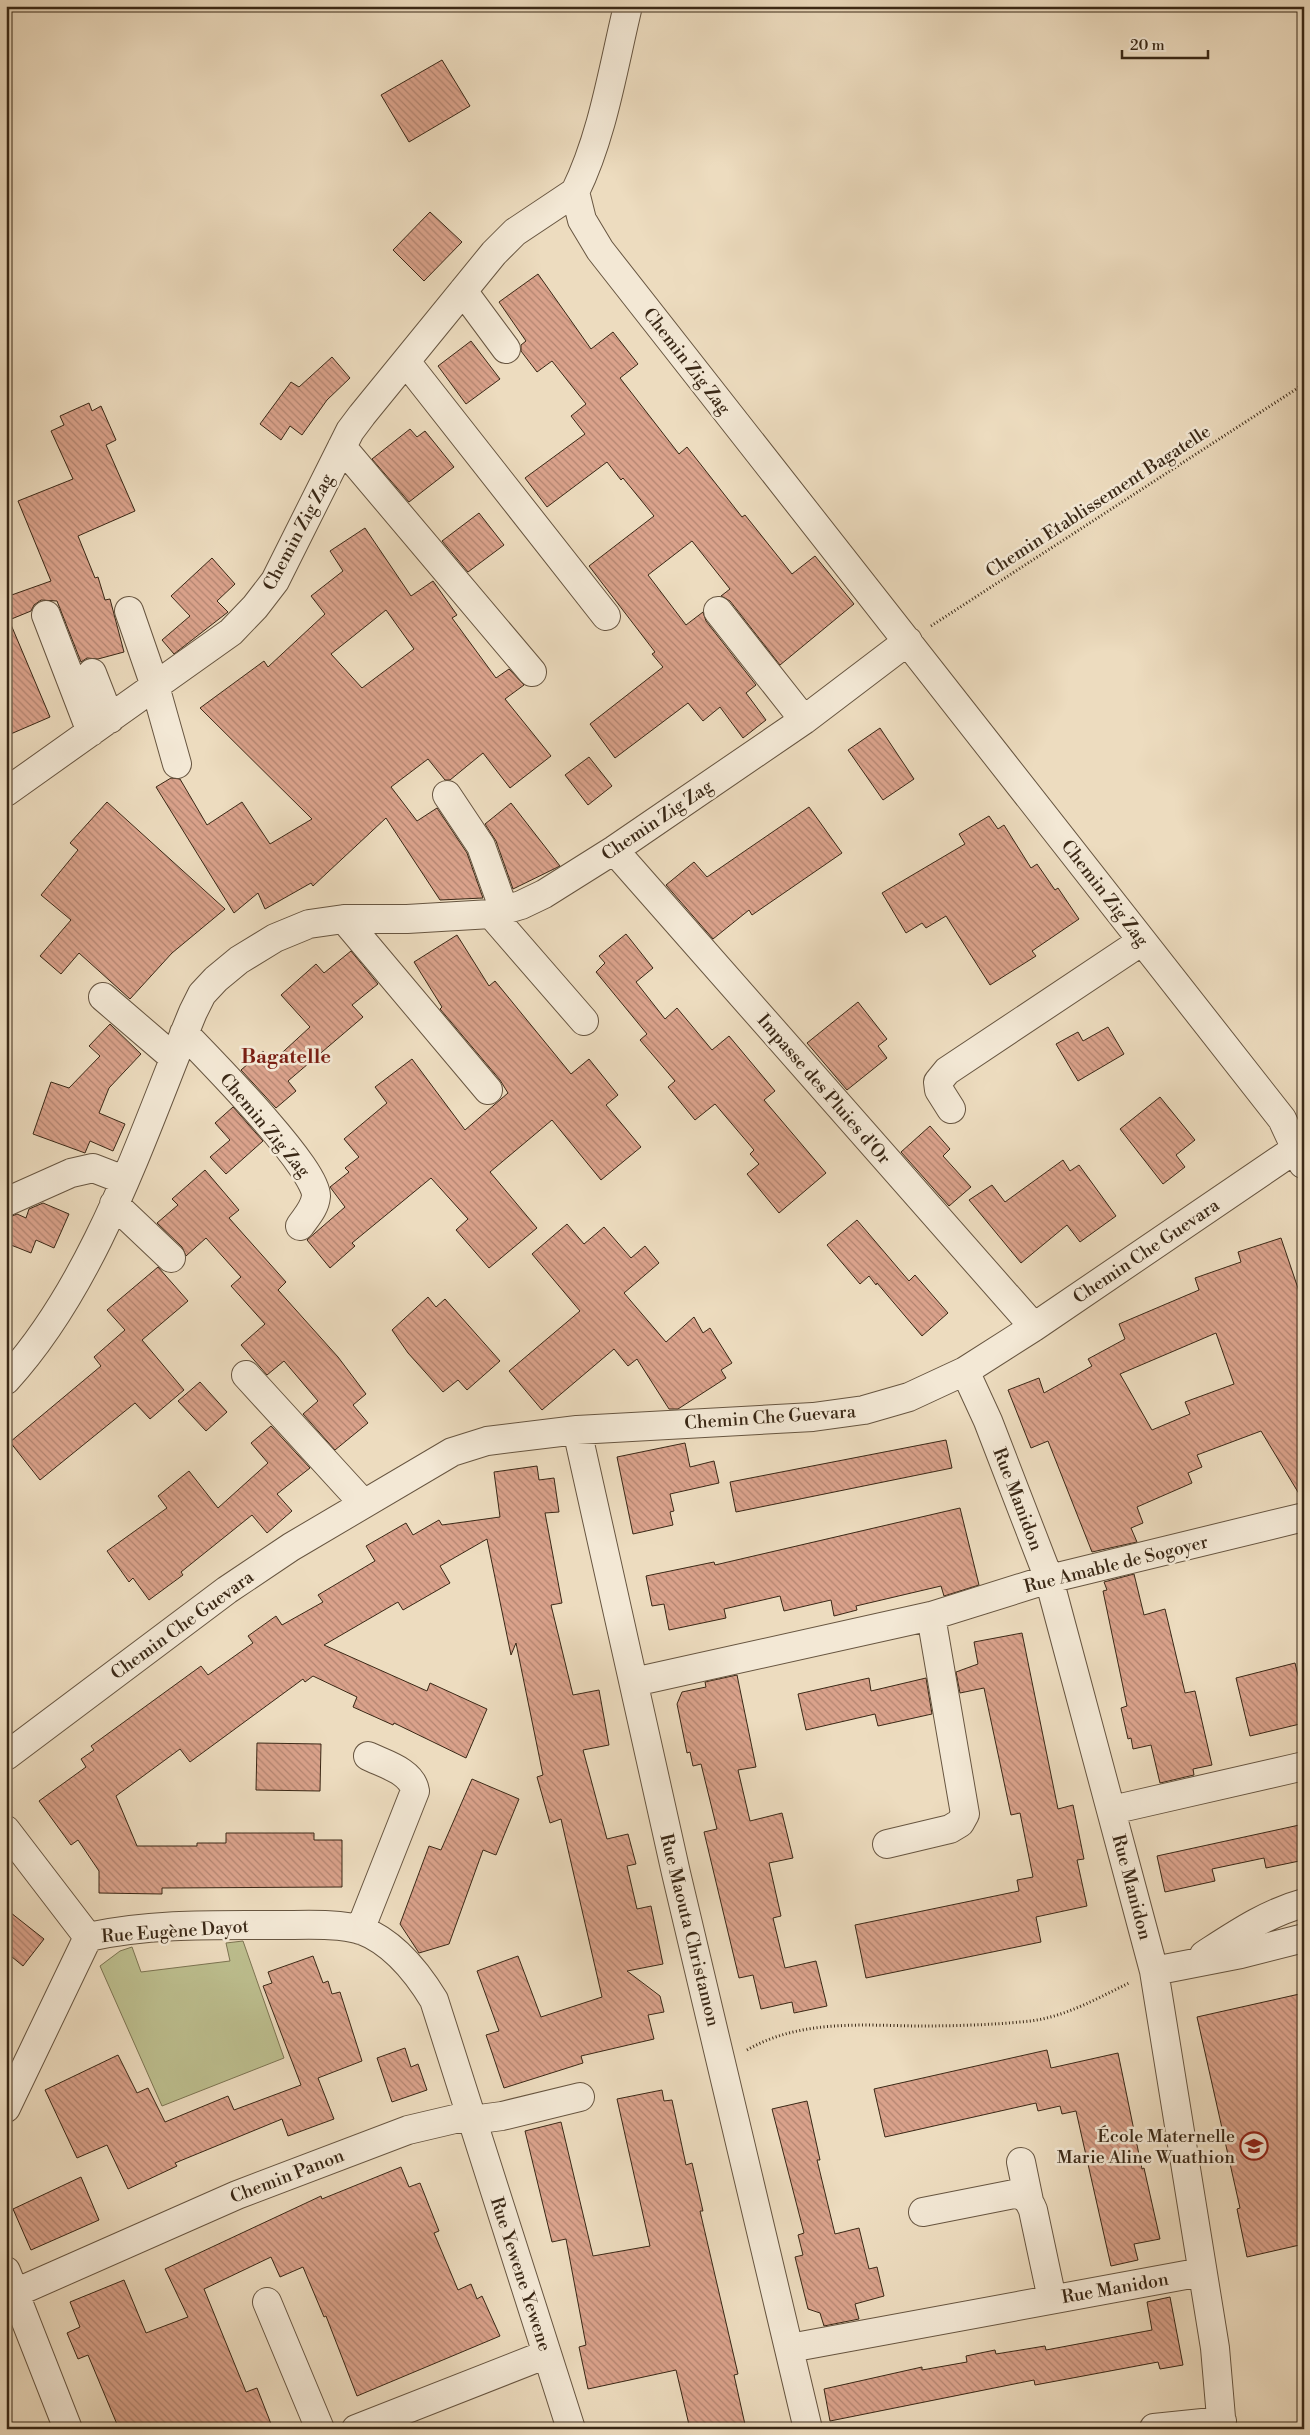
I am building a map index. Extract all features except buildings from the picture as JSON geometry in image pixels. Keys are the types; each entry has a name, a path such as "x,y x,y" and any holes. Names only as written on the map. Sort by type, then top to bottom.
{"street":[{"path":"575,192 585,172 628,6"},
{"name":"Chemin Zig Zag","path":"6,792 230,632 255,607 275,581 342,447 362,415 407,363 494,253 515,232 575,192 582,220 600,250 1298,1140"},
{"path":"463,291 506,349"},
{"path":"407,363 606,616"},
{"name":"Chemin Zig Zag","path":"342,447 532,672"},
{"path":"129,611 155,686 177,764"},
{"path":"718,611 804,720"},
{"path":"46,615 100,725"},
{"name":"Chemin Zig Zag","path":"6,1380 27,1356 71,1287 103,1230 202,994 216,979 239,960 275,938 309,924 344,920 407,919 497,912 544,894 614,850 804,720 908,641"},
{"path":"92,673 100,725"},
{"path":"447,796 481,846 497,912 584,1021"},
{"name":"Impasse des Pluies d'Or","path":"614,850 1034,1327"},
{"path":"344,920 488,1090"},
{"path":"951,1109 939,1090 938,1082 947,1071 1142,941"},
{"name":"Chemin Zig Zag","path":"103,997 179,1045 242,1093 310,1175 316,1194 313,1208 300,1226"},
{"name":"Chemin Che Guevara","path":"6,1756 227,1590 291,1547 452,1452 487,1441 577,1430 813,1417 864,1410 909,1398 965,1371 1034,1327 1298,1140"},
{"path":"6,1202 71,1174 93,1168 119,1192 170,1258"},
{"name":"Rue Manidon","path":"790,2348 1202,2272 1154,1970 1112,1810 1049,1579 988,1421 965,1371"},
{"path":"246,1375 364,1503"},
{"name":"Rue Maouta Christamon","path":"577,1430 676,1873 723,2064 808,2429"},
{"name":"Rue Amable de Sogoyer","path":"634,1682 931,1616 1049,1579 1304,1517"},
{"path":"887,1844 950,1829 960,1824 965,1814 931,1616"},
{"path":"360,1930 415,1791 414,1783 409,1776 368,1756"},
{"path":"1112,1810 1304,1766"},
{"path":"6,1830 88,1937"},
{"path":"1194,1961 1252,1924 1291,1906 1304,1903"},
{"name":"Rue Eugène Dayot","path":"6,2108 88,1937 116,1931 207,1925 297,1925 343,1927 360,1930 377,1939 401,1958 420,1978 434,2000 472,2120"},
{"path":"1154,1970 1194,1961 1241,1954 1304,1938"},
{"name":"Chemin Panon","path":"9,2287 237,2195 408,2130 459,2118 472,2120 502,2116 580,2097"},
{"name":"Rue Yewene Yewene","path":"472,2120 571,2429"},
{"name":"Rue Manidon","path":"1021,2162 1052,2299"},
{"path":"923,2212 1014,2194 1022,2195 1029,2201"},
{"path":"1154,2428 1222,2425 1215,2348 1202,2272"},
{"path":"9,2287 68,2429"},
{"path":"267,2302 320,2429"},
{"path":"356,2429 547,2354"}],"path":[{"name":"Chemin Etablissement Bagatelle","path":"908,641 1304,384"},
{"path":"723,2064 759,2043 782,2034 808,2028 834,2025 932,2026 1032,2021 1074,2009 1154,1970"}],"green space":[{"path":"243,1941 284,2058 162,2106 100,1966 120,1951 132,1947 141,1972 230,1961 226,1943"}],"place":[{"name":"École Maternelle Marie Aline Wuathion","path":"1254,2146"}],"district":[{"name":"Bagatelle","path":"286,1056"}]}
